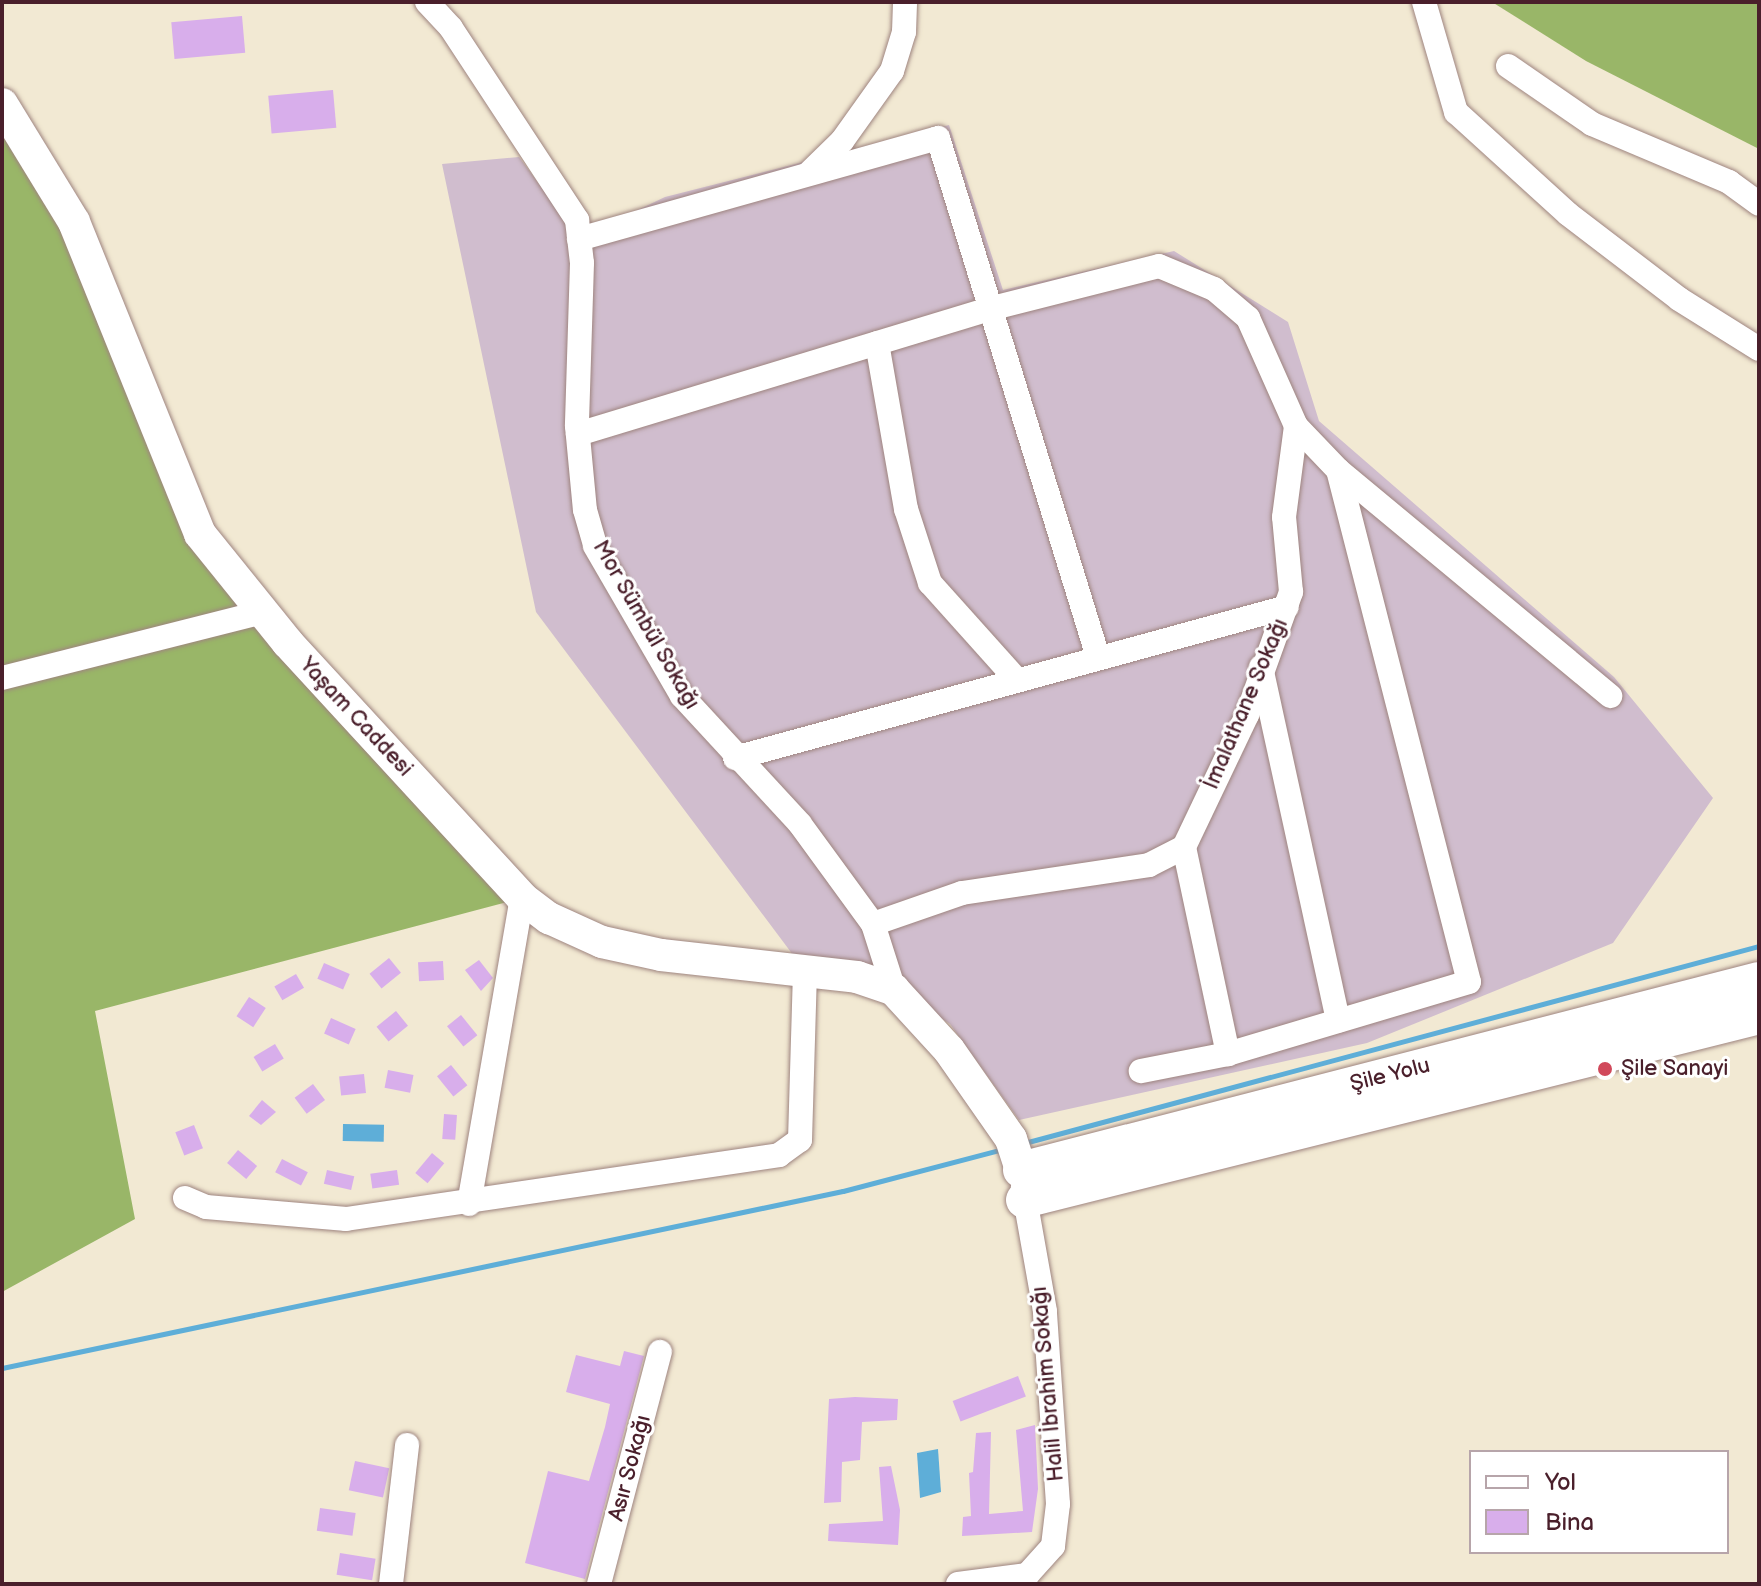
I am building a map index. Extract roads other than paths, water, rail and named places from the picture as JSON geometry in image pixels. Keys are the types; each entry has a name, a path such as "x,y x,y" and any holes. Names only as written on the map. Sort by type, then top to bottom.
{"highway":[{"name":"Şile Yolu","path":"1022,1185 1759,980"},
{"name":"Şile Yolu","path":"1022,1185 1759,1016"}],"main road":[{"name":"Yaşam Caddesi","path":"2,104 74,222 190,514 263,612 522,898 549,918 602,942 661,955 857,977 894,990 949,1050 1011,1139 1022,1185"}],"street":[{"name":"Mor Sümbül Sokağı","path":"427,2 514,121 577,220 578,434 585,510 595,546 682,696 735,758 800,824 873,924 894,990"},
{"path":"808,175 842,141 892,71 904,32 905,2"},
{"path":"1424,2 1456,112 1568,214 1679,299 1759,349"},
{"path":"1508,66 1592,124 1729,182 1759,204"},
{"path":"579,239 938,138 1098,657"},
{"path":"578,434 989,309 1159,266 1214,289 1248,318 1296,426 1338,470 1610,696"},
{"path":"877,343 906,509 930,583 1017,680"},
{"name":"İmalathane Sokağı","path":"1184,847 1247,715 1261,665 1291,592 1284,517 1296,426"},
{"path":"1141,1071 1228,1054 1469,982 1338,470"},
{"path":"735,758 1287,607"},
{"path":"2,678 263,612"},
{"path":"1261,665 1338,1021"},
{"path":"873,924 962,893 1149,865 1184,847 1228,1054"},
{"path":"469,1204 522,898"},
{"path":"185,1198 206,1207 346,1219 469,1204 779,1155 800,1140 805,971"},
{"name":"Halil İbrahim Sokağı","path":"958,1584 1027,1575 1053,1546 1058,1504 1045,1311 1022,1185"},
{"name":"Asır Sokağı","path":"599,1584 660,1352"},
{"path":"391,1584 407,1445"}],"water":[{"path":"343,1124 384,1125 384,1142 343,1141"},
{"path":"938,1449 941,1492 920,1498 917,1453"}],"waterway":[{"path":"1028,1142 1759,946"},
{"path":"2,1368 843,1191 999,1150"}],"place":[{"name":"Şile Sanayi","path":"1605,1069"}]}
